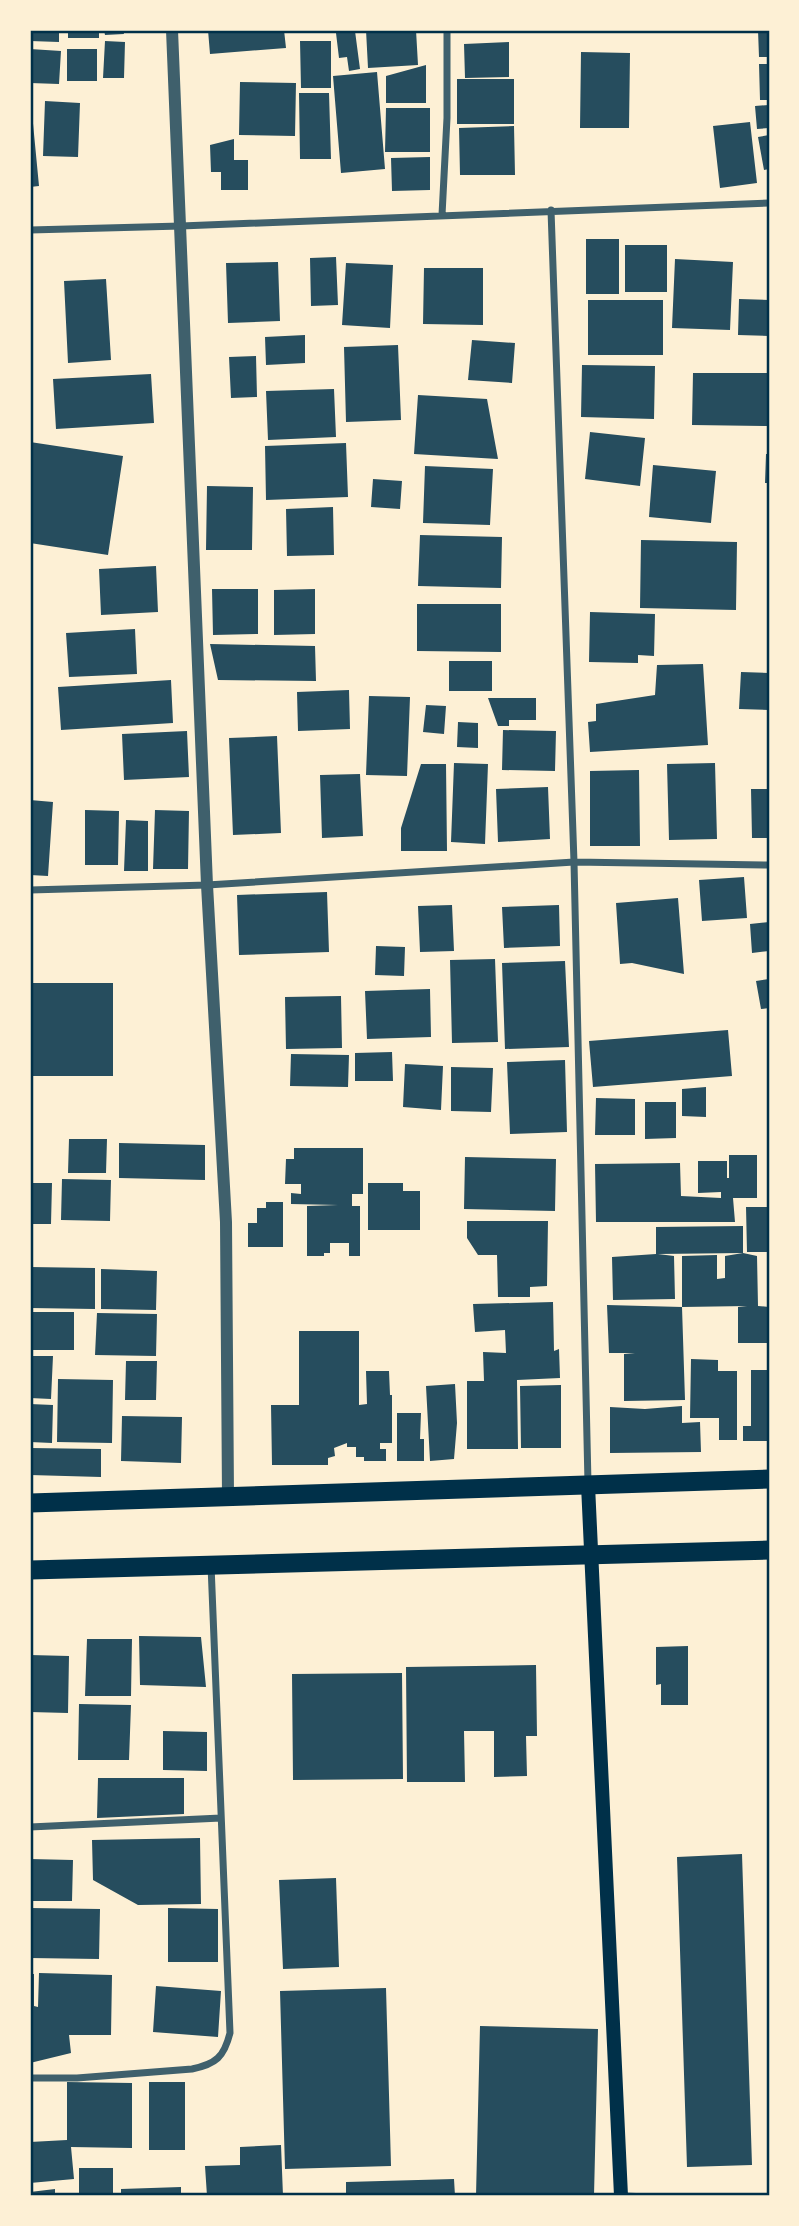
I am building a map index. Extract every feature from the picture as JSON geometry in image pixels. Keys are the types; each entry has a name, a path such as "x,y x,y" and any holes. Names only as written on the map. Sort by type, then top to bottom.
{"highway":[{"path":"30,1503 769,1479"},
{"path":"30,1570 769,1550"}],"main road":[{"path":"588,1485 621,2196"}],"street":[{"path":"172,30 207,885 226,1222 228,1495"},
{"path":"442,215 447,118 447,30"},
{"path":"30,230 769,203"},
{"path":"551,210 574,862 588,1485"},
{"path":"30,890 207,885 574,862 769,864"},
{"path":"30,2078 77,2078 192,2070 209,2066 226,2050 230,2034 211,1564"},
{"path":"30,1827 221,1818"}],"lane":[{"path":"621,2196 649,2196"}],"building":[{"path":"30,30 59,30 59,42 30,41"},
{"path":"68,30 99,30 99,38 68,38"},
{"path":"104,30 123,30 124,34 105,35"},
{"path":"208,30 284,30 286,48 210,54"},
{"path":"366,30 416,30 418,65 368,68"},
{"path":"758,30 769,30 769,57 759,57"},
{"path":"355,31 360,69 349,71 347,57 339,58 336,33"},
{"path":"105,41 125,42 124,78 103,78"},
{"path":"300,41 331,41 331,88 301,88"},
{"path":"509,42 509,77 465,78 464,44"},
{"path":"30,49 61,51 59,84 30,83"},
{"path":"67,49 97,49 97,81 67,81"},
{"path":"581,52 630,53 629,128 580,128"},
{"path":"759,64 769,64 769,100 760,100"},
{"path":"426,65 426,103 386,103 386,76"},
{"path":"377,72 385,169 341,173 333,76"},
{"path":"457,79 514,79 514,124 457,124"},
{"path":"240,82 296,83 295,136 239,135"},
{"path":"299,93 329,93 331,159 300,159"},
{"path":"45,101 80,103 78,157 43,156"},
{"path":"769,105 769,128 757,129 755,106"},
{"path":"386,108 430,108 430,152 385,152"},
{"path":"30,113 39,186 30,187"},
{"path":"750,122 757,183 720,188 713,126"},
{"path":"514,126 515,175 460,175 459,128"},
{"path":"769,135 769,169 764,170 758,137"},
{"path":"234,139 234,160 248,160 248,190 221,190 221,172 211,172 210,145"},
{"path":"430,157 430,190 392,191 391,158"},
{"path":"586,239 619,239 619,294 586,294"},
{"path":"625,245 667,245 667,292 625,292"},
{"path":"336,257 338,305 311,306 310,258"},
{"path":"675,259 733,262 730,330 672,328"},
{"path":"278,262 280,321 228,323 226,263"},
{"path":"346,263 393,265 390,328 342,325"},
{"path":"424,268 483,268 483,325 423,324"},
{"path":"106,279 111,360 68,363 64,281"},
{"path":"739,299 769,300 769,336 738,335"},
{"path":"588,300 663,300 663,355 588,355"},
{"path":"305,335 305,363 266,365 265,337"},
{"path":"472,340 515,343 512,383 468,380"},
{"path":"398,345 401,420 346,422 344,347"},
{"path":"256,356 257,397 231,398 229,357"},
{"path":"582,365 655,366 654,419 581,417"},
{"path":"693,373 769,373 769,426 692,425"},
{"path":"151,374 154,423 56,429 53,379"},
{"path":"334,389 336,437 268,440 266,391"},
{"path":"418,395 487,399 498,459 414,454"},
{"path":"590,432 645,438 640,486 585,479"},
{"path":"30,442 123,456 108,555 30,543"},
{"path":"346,443 348,497 266,500 265,446"},
{"path":"766,454 769,454 769,483 765,483"},
{"path":"653,465 716,471 711,523 649,517"},
{"path":"425,466 493,469 490,525 423,523"},
{"path":"373,479 402,481 400,509 371,507"},
{"path":"207,486 253,487 252,550 206,550"},
{"path":"333,507 334,555 287,556 286,509"},
{"path":"420,535 502,537 501,588 418,586"},
{"path":"641,540 737,542 736,610 640,608"},
{"path":"156,566 158,612 101,615 99,569"},
{"path":"212,589 258,589 258,634 213,635"},
{"path":"315,589 315,634 274,635 274,590"},
{"path":"417,604 501,604 501,652 417,651"},
{"path":"590,612 655,614 654,656 638,655 638,663 589,662"},
{"path":"135,629 137,674 69,677 66,633"},
{"path":"210,644 315,646 316,681 218,680"},
{"path":"449,661 492,661 492,691 449,691"},
{"path":"703,664 708,745 590,752 588,722 596,721 596,704 655,695 657,665"},
{"path":"741,672 769,673 769,710 739,709"},
{"path":"171,680 173,723 61,730 58,687"},
{"path":"349,690 350,729 298,731 297,692"},
{"path":"369,696 410,697 407,776 366,775"},
{"path":"488,698 536,698 536,720 509,720 509,726 498,726"},
{"path":"426,705 446,706 444,734 423,732"},
{"path":"458,722 478,723 478,748 457,747"},
{"path":"503,730 556,731 555,771 502,770"},
{"path":"187,731 189,777 124,780 122,734"},
{"path":"277,736 281,833 233,835 229,738"},
{"path":"454,763 488,764 485,844 451,842"},
{"path":"715,763 717,839 669,840 667,764"},
{"path":"421,764 446,764 447,851 401,851 401,828"},
{"path":"639,770 640,846 590,846 590,771"},
{"path":"360,774 363,836 322,838 320,775"},
{"path":"548,787 550,839 498,842 496,789"},
{"path":"751,789 769,789 769,838 752,838"},
{"path":"30,800 53,802 48,876 30,875"},
{"path":"85,810 119,811 118,865 85,865"},
{"path":"155,810 189,811 188,869 153,869"},
{"path":"126,820 148,821 148,871 124,871"},
{"path":"744,877 747,918 702,921 699,880"},
{"path":"327,892 329,952 239,955 237,895"},
{"path":"678,898 684,974 632,963 620,964 616,903"},
{"path":"452,905 454,951 420,952 418,906"},
{"path":"559,905 560,946 504,948 502,907"},
{"path":"769,922 769,951 752,953 750,924"},
{"path":"376,946 405,947 404,976 375,975"},
{"path":"495,959 498,1042 452,1043 450,960"},
{"path":"565,961 569,1047 505,1049 502,963"},
{"path":"769,979 769,1008 761,1009 756,981"},
{"path":"30,983 113,983 113,1076 30,1076"},
{"path":"430,989 431,1037 367,1039 365,991"},
{"path":"341,996 342,1048 286,1049 285,997"},
{"path":"728,1030 732,1076 593,1087 589,1041"},
{"path":"392,1052 393,1081 355,1081 355,1053"},
{"path":"291,1054 349,1055 348,1087 290,1086"},
{"path":"565,1060 567,1132 510,1134 507,1062"},
{"path":"405,1064 443,1066 441,1110 403,1107"},
{"path":"451,1067 493,1068 491,1112 451,1111"},
{"path":"706,1087 706,1117 682,1116 682,1089"},
{"path":"596,1098 635,1099 635,1135 595,1135"},
{"path":"645,1102 676,1102 676,1138 645,1139"},
{"path":"69,1139 107,1139 106,1173 68,1173"},
{"path":"119,1143 205,1145 205,1180 119,1178"},
{"path":"294,1148 363,1148 363,1194 352,1194 352,1206 360,1206 360,1256 349,1256 349,1243 330,1243 330,1253 324,1253 324,1256 307,1256 307,1206 338,1205 291,1204 291,1193 301,1194 301,1184 285,1184 286,1159 294,1159"},
{"path":"729,1155 757,1155 757,1198 733,1198 735,1222 596,1222 595,1164 680,1163 681,1196 721,1198 721,1192 698,1193 698,1161 727,1161 729,1178"},
{"path":"465,1157 556,1159 555,1211 464,1209"},
{"path":"62,1179 111,1180 110,1221 61,1220"},
{"path":"30,1183 52,1183 51,1224 30,1224"},
{"path":"368,1183 403,1183 403,1191 420,1191 420,1230 368,1230"},
{"path":"266,1202 283,1202 283,1247 248,1247 248,1223 257,1223 257,1208 266,1208"},
{"path":"746,1207 769,1207 769,1252 747,1252"},
{"path":"467,1221 548,1221 547,1286 530,1287 530,1297 498,1297 497,1255 478,1255 467,1238"},
{"path":"743,1226 743,1253 658,1254 674,1256 675,1299 613,1300 612,1257 656,1254 656,1227"},
{"path":"743,1253 757,1256 758,1306 769,1307 769,1343 738,1343 738,1307 747,1306 682,1307 682,1256 717,1255 717,1279 725,1278 725,1256"},
{"path":"30,1267 95,1268 95,1309 30,1308"},
{"path":"101,1269 157,1271 156,1310 101,1309"},
{"path":"553,1302 554,1351 559,1349 560,1378 517,1380 518,1449 467,1449 467,1381 484,1381 483,1352 506,1353 505,1330 475,1332 473,1304"},
{"path":"607,1305 682,1307 685,1400 624,1401 624,1354 635,1353 609,1353"},
{"path":"30,1312 74,1312 74,1350 30,1350"},
{"path":"97,1313 157,1314 156,1356 95,1355"},
{"path":"299,1331 359,1331 359,1405 367,1404 366,1371 389,1371 392,1443 380,1443 380,1449 386,1449 386,1461 364,1461 364,1457 356,1457 356,1447 347,1447 347,1443 334,1448 335,1456 328,1458 328,1465 272,1465 271,1405 299,1405"},
{"path":"30,1356 53,1356 51,1399 30,1398"},
{"path":"691,1359 718,1360 718,1371 737,1371 737,1440 719,1440 719,1418 690,1418"},
{"path":"126,1361 157,1361 156,1400 125,1400"},
{"path":"751,1370 769,1370 769,1441 743,1441 743,1426 751,1426"},
{"path":"58,1379 113,1380 112,1443 57,1442"},
{"path":"455,1384 457,1423 454,1459 430,1461 426,1386"},
{"path":"561,1385 561,1448 521,1448 520,1386"},
{"path":"30,1404 53,1405 52,1443 30,1442"},
{"path":"682,1406 682,1423 700,1422 701,1452 610,1453 610,1407 645,1409"},
{"path":"397,1413 421,1413 420,1439 424,1439 424,1461 397,1461"},
{"path":"122,1416 182,1417 181,1463 121,1461"},
{"path":"30,1448 101,1449 101,1477 30,1475"},
{"path":"139,1636 201,1637 206,1687 140,1685"},
{"path":"87,1639 132,1639 131,1696 85,1696"},
{"path":"688,1646 688,1705 661,1705 661,1684 656,1685 656,1647"},
{"path":"30,1655 69,1656 68,1713 30,1712"},
{"path":"536,1665 537,1736 526,1736 527,1776 494,1777 494,1731 464,1731 465,1782 407,1782 406,1667"},
{"path":"402,1673 403,1779 293,1780 292,1674"},
{"path":"79,1704 131,1705 129,1760 78,1760"},
{"path":"163,1731 207,1732 207,1771 163,1770"},
{"path":"98,1778 184,1778 184,1814 97,1818"},
{"path":"200,1838 201,1904 138,1905 93,1880 92,1840"},
{"path":"742,1854 752,2165 687,2167 677,1857"},
{"path":"30,1859 73,1860 72,1901 30,1901"},
{"path":"336,1878 339,1967 283,1969 279,1880"},
{"path":"30,1908 100,1909 99,1959 30,1958"},
{"path":"168,1908 218,1909 218,1962 168,1962"},
{"path":"39,1973 112,1975 111,2035 69,2035 71,2053 30,2063 30,1974 34,1974 34,2006 38,2007"},
{"path":"156,1986 221,1991 218,2037 153,2032"},
{"path":"386,1988 391,2166 285,2169 280,1991"},
{"path":"480,2026 598,2029 594,2196 476,2196"},
{"path":"67,2082 132,2083 132,2148 71,2147 74,2179 30,2183 30,2142 67,2140"},
{"path":"149,2082 185,2082 185,2150 149,2150"},
{"path":"281,2145 283,2196 207,2196 205,2166 240,2165 240,2147"},
{"path":"79,2168 113,2168 113,2196 79,2196"},
{"path":"454,2179 455,2196 346,2196 346,2182"},
{"path":"181,2187 181,2196 121,2196 121,2189"},
{"path":"55,2189 55,2196 30,2196 30,2192"}]}
